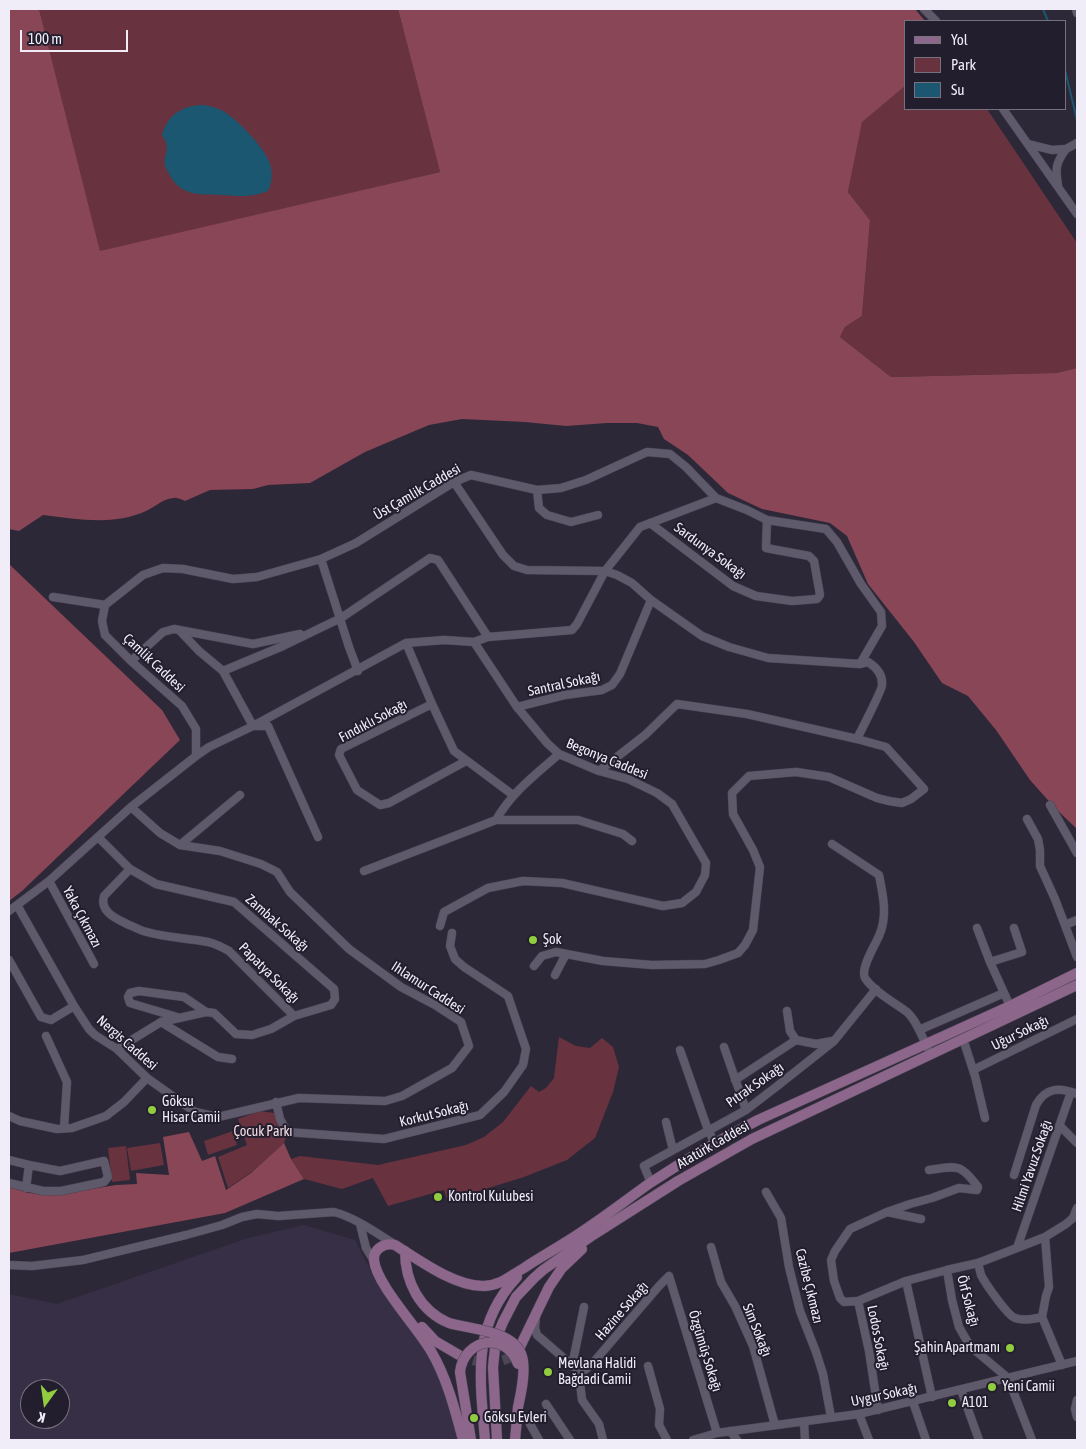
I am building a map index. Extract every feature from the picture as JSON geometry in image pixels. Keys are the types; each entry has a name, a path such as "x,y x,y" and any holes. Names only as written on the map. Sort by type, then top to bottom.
{"main road":[{"name":"Atatürk Caddesi","path":"535,1261 714,1143 758,1120 1010,1006 1077,973"},
{"name":"Atatürk Caddesi","path":"497,1440 493,1361 496,1340 516,1297 534,1278 593,1235 686,1176 745,1142 1077,986"},
{"path":"517,1352 549,1287 558,1274 593,1235"},
{"path":"463,1440 447,1383 440,1367 422,1336 386,1288 374,1261 376,1252 380,1247 388,1243 455,1280 469,1285 484,1286 495,1285 504,1281 535,1261"},
{"path":"405,1251 410,1281 419,1300 434,1315 449,1323 506,1338 517,1347 523,1360 523,1368 515,1440"},
{"path":"374,1261 426,1332 435,1341 459,1355"},
{"path":"485,1440 480,1364 486,1333 490,1319 503,1296 517,1276 535,1261"},
{"path":"471,1440 460,1372 467,1353 476,1346 492,1342 500,1344 513,1353 519,1365 518,1407"}],"street":[{"path":"924,9 935,20"},
{"path":"1076,9 1077,13"},
{"path":"1004,110 1077,214"},
{"path":"1058,187 1056,166 1059,158 1066,149 1077,143"},
{"path":"1028,144 1052,150 1066,149"},
{"name":"Üst Çamlik Caddesi","path":"105,606 142,574 163,568 183,569 233,579 257,577 321,559 356,542 454,482 471,475 537,490 561,488 586,480 647,452 670,454 686,467 716,498 767,520 826,530 837,542 861,584 881,612 882,626 860,664"},
{"path":"454,482 503,554 514,566 527,570 605,571 617,575 632,583 651,600 702,636 729,647 768,658 860,664 868,662 880,673 883,686 856,739"},
{"path":"537,490 539,508 547,515 571,522 598,515"},
{"path":"9,911 49,881 131,807 196,756 358,671 406,643 444,640 474,642 488,637 572,630 605,571 640,527 716,498"},
{"name":"Sardunya Sokağı","path":"650,523 733,586 756,596 792,601 817,600 820,595 814,561 809,556 766,548 767,520"},
{"path":"223,671 315,631 340,618 430,558 438,560 488,637"},
{"path":"321,559 358,671"},
{"path":"53,597 105,606"},
{"name":"Santral Sokağı","path":"517,707 565,695 602,690 612,685 620,674 651,600"},
{"name":"Çamlik Caddesi","path":"105,606 102,621 105,635 182,706 196,729 196,756"},
{"path":"131,661 163,632 174,629 253,644 315,631"},
{"path":"180,631 223,671 253,726"},
{"name":"Begonya Caddesi","path":"440,926 444,912 488,888 524,881 562,883 663,906 682,903 696,892 705,875 706,863 672,804 657,793 628,779 599,771 559,754 547,743 517,707 474,642"},
{"path":"406,643 454,751 513,795"},
{"name":"Fındıklı Sokağı","path":"432,704 340,749 339,755 357,790 380,805 389,803 466,761"},
{"path":"534,966 542,956 556,952 603,961 652,965 704,964 738,953 753,930 760,867 733,814 732,793 749,776 796,772 829,777 878,798 902,803 924,789 886,747 747,714 677,704 644,735 599,771"},
{"path":"253,726 268,726 318,837"},
{"path":"196,746 209,748"},
{"path":"496,820 513,795 559,754"},
{"path":"131,807 160,833 180,845 240,794"},
{"path":"1050,805 1077,853"},
{"path":"1027,819 1038,838 1040,866 1077,957"},
{"path":"364,871 496,820 578,820 624,834 632,841"},
{"path":"1067,835 1077,835"},
{"name":"Zambak Sokağı","path":"98,837 130,870 156,884 234,902 334,989 335,999 331,1005 294,1016"},
{"path":"832,844 879,875 884,898 884,915 881,933 864,969 865,977 876,989 909,1014 931,1054"},
{"name":"Ihlamur Caddesi","path":"180,845 220,851 260,864 276,872 290,892 349,949 401,988 461,1022 469,1046 452,1068 402,1096 385,1100 299,1098 276,1102"},
{"name":"Papatya Sokağı","path":"130,870 104,896 102,902 107,912 116,919 145,932 220,945 229,951 294,1016"},
{"name":"Yaka Çıkmazı","path":"49,881 94,964"},
{"name":"Nergis Caddesi","path":"16,905 74,1006 95,1035 117,1049 147,1078 195,1112 218,1117 276,1102"},
{"path":"1065,925 1077,920"},
{"path":"977,928 1010,1006"},
{"path":"990,962 1022,952 1014,928"},
{"name":"Korkut Sokağı","path":"276,1102 280,1119 288,1132 384,1140 480,1115 492,1105 504,1092 523,1065 526,1049 508,996 455,959 450,946 452,933"},
{"path":"554,975 566,954"},
{"path":"9,960 42,1017 51,1020 74,1006"},
{"name":"Pıtrak Sokağı","path":"651,1183 644,1166 746,1110 834,1041 876,989"},
{"path":"178,1018 130,1003 128,997 130,993 139,991 184,997 206,1012"},
{"path":"919,1030 1004,993"},
{"path":"787,1011 790,1031 796,1040 816,1044 834,1041"},
{"path":"117,1049 161,1022 206,1012 214,1013 236,1034 252,1035 271,1029 294,1016"},
{"name":"Uğur Sokağı","path":"973,1070 1077,1019"},
{"path":"161,1022 218,1057 232,1059"},
{"path":"46,1036 67,1082 64,1128"},
{"path":"963,1039 985,1118"},
{"name":"Pıtrak Sokağı","path":"735,1080 796,1040"},
{"path":"724,1047 746,1110"},
{"path":"680,1050 714,1143"},
{"path":"9,1116 57,1129 72,1128 106,1116 124,1102 147,1078"},
{"name":"Hilmi Yavuz Sokağı","path":"1014,1175 1040,1097 1051,1090 1074,1093 1060,1126 1017,1248"},
{"path":"666,1122 673,1150"},
{"path":"1060,1126 1077,1143"},
{"path":"9,1160 60,1171 104,1161 108,1177 104,1182 62,1191 42,1191 9,1183"},
{"path":"26,1188 29,1165"},
{"path":"929,1170 952,1167 960,1168 967,1173 978,1187 977,1190 962,1187 887,1212 850,1229 831,1260 834,1281 840,1298 844,1302 858,1301 906,1281 978,1264 1045,1237 1075,1219 1077,1208"},
{"name":"Cazibe Çıkmazı","path":"766,1192 781,1218 789,1267 800,1310 823,1374 831,1417"},
{"path":"9,1266 32,1266 83,1260 186,1236 242,1217 257,1214 278,1216 334,1212 367,1227 394,1245"},
{"path":"887,1212 921,1219"},
{"path":"360,1224 366,1248 374,1261"},
{"path":"1045,1237 1050,1287 1046,1296 1042,1317 1062,1365"},
{"name":"Sim Sokağı","path":"711,1247 721,1282 735,1306 753,1346 775,1425"},
{"path":"978,1264 980,1274 985,1282 1008,1313 1014,1318 1027,1320 1042,1317"},
{"name":"Örf Sokağı","path":"947,1270 959,1327 967,1341 977,1352 1008,1378"},
{"name":"Hazine Sokaḡı","path":"581,1372 592,1364 669,1276"},
{"name":"Özgümüş Sokağı","path":"669,1276 717,1433"},
{"path":"906,1281 932,1397"},
{"name":"Lodos Sokağı","path":"858,1301 869,1351 878,1410"},
{"path":"572,1366 584,1308"},
{"path":"536,1314 536,1332 540,1338 581,1372 582,1400 598,1424 604,1440"},
{"path":"517,1352 528,1340 540,1338"},
{"name":"Uygur Sokağı","path":"694,1440 717,1433 859,1414 1077,1361"},
{"path":"648,1366 660,1409 660,1425 667,1440"},
{"path":"1008,1378 1032,1440"},
{"path":"961,1390 979,1440"},
{"path":"1077,1400 1075,1409 1077,1417"},
{"path":"913,1402 926,1440"},
{"path":"546,1404 570,1440"},
{"path":"859,1414 868,1440"},
{"path":"804,1422 805,1440"},
{"path":"530,1424 539,1440"},
{"path":"730,1431 737,1440"}],"shaded area":[{"path":"9,9 39,9 100,251 440,172 398,9 915,9 924,20 904,20 904,87 862,122 848,192 870,220 862,316 845,327 840,337 891,377 1056,373 1077,368 1077,829 1030,780 996,730 968,696 942,683 914,642 868,584 847,536 830,523 762,509 728,493 688,455 664,439 658,427 637,423 566,426 462,419 429,425 365,452 310,483 268,485 253,489 210,490 185,501 170,498 146,511 121,519 95,520 43,515 19,531 9,529"},
{"path":"9,564 162,710 180,740 22,891 9,901"},
{"path":"189,1132 202,1161 215,1156 226,1190 251,1173 284,1143 291,1159 304,1179 225,1213 9,1253 9,1187 29,1193 55,1195 116,1185 137,1184 136,1173 169,1175 163,1137"},
{"path":"304,1225 355,1240 375,1280 432,1360 443,1387 458,1440 9,1440 9,1294 57,1304 248,1238"}],"green space":[{"path":"39,9 398,9 440,172 100,252"},
{"path":"904,87 904,110 988,110 1077,243 1077,368 1056,373 891,377 840,337 845,327 862,316 870,220 848,192 862,121"},
{"path":"559,1037 576,1046 590,1048 602,1038 613,1047 619,1067 613,1092 595,1138 567,1160 524,1177 472,1193 447,1199 444,1190 388,1206 373,1178 342,1189 304,1179 291,1159 300,1156 378,1165 466,1145 484,1137 503,1122 531,1086 539,1092 546,1088 554,1078"},
{"name":"Çocuk Parkı","path":"259,1111 275,1113 287,1134 284,1143 253,1171 228,1188 218,1157 247,1145 238,1119"},
{"path":"233,1131 237,1145 208,1155 204,1141"},
{"path":"160,1143 164,1165 131,1171 127,1148"},
{"path":"126,1146 130,1180 112,1182 108,1148"}],"water":[{"path":"204,105 229,115 243,127 263,151 272,171 268,191 245,196 196,194 183,189 171,177 165,164 167,145 162,135 168,121 183,109"}],"waterway":[{"path":"1043,9 1048,20"},
{"path":"1066,74 1077,120"}],"tunnel":[{"path":"459,1355 481,1362 496,1362 517,1353"}],"place":[{"name":"Şok","path":"533,940"},
{"name":"Göksu Hisar Camii","path":"152,1110"},
{"name":"Kontrol Kulubesi","path":"438,1197"},
{"name":"Şahin Apartmanı","path":"1010,1348"},
{"name":"Mevlana Halidi Bağdadi Camii","path":"548,1372"},
{"name":"Yeni Camii","path":"992,1387"},
{"name":"A101","path":"952,1403"},
{"name":"Göksu Evleri","path":"474,1418"}]}
